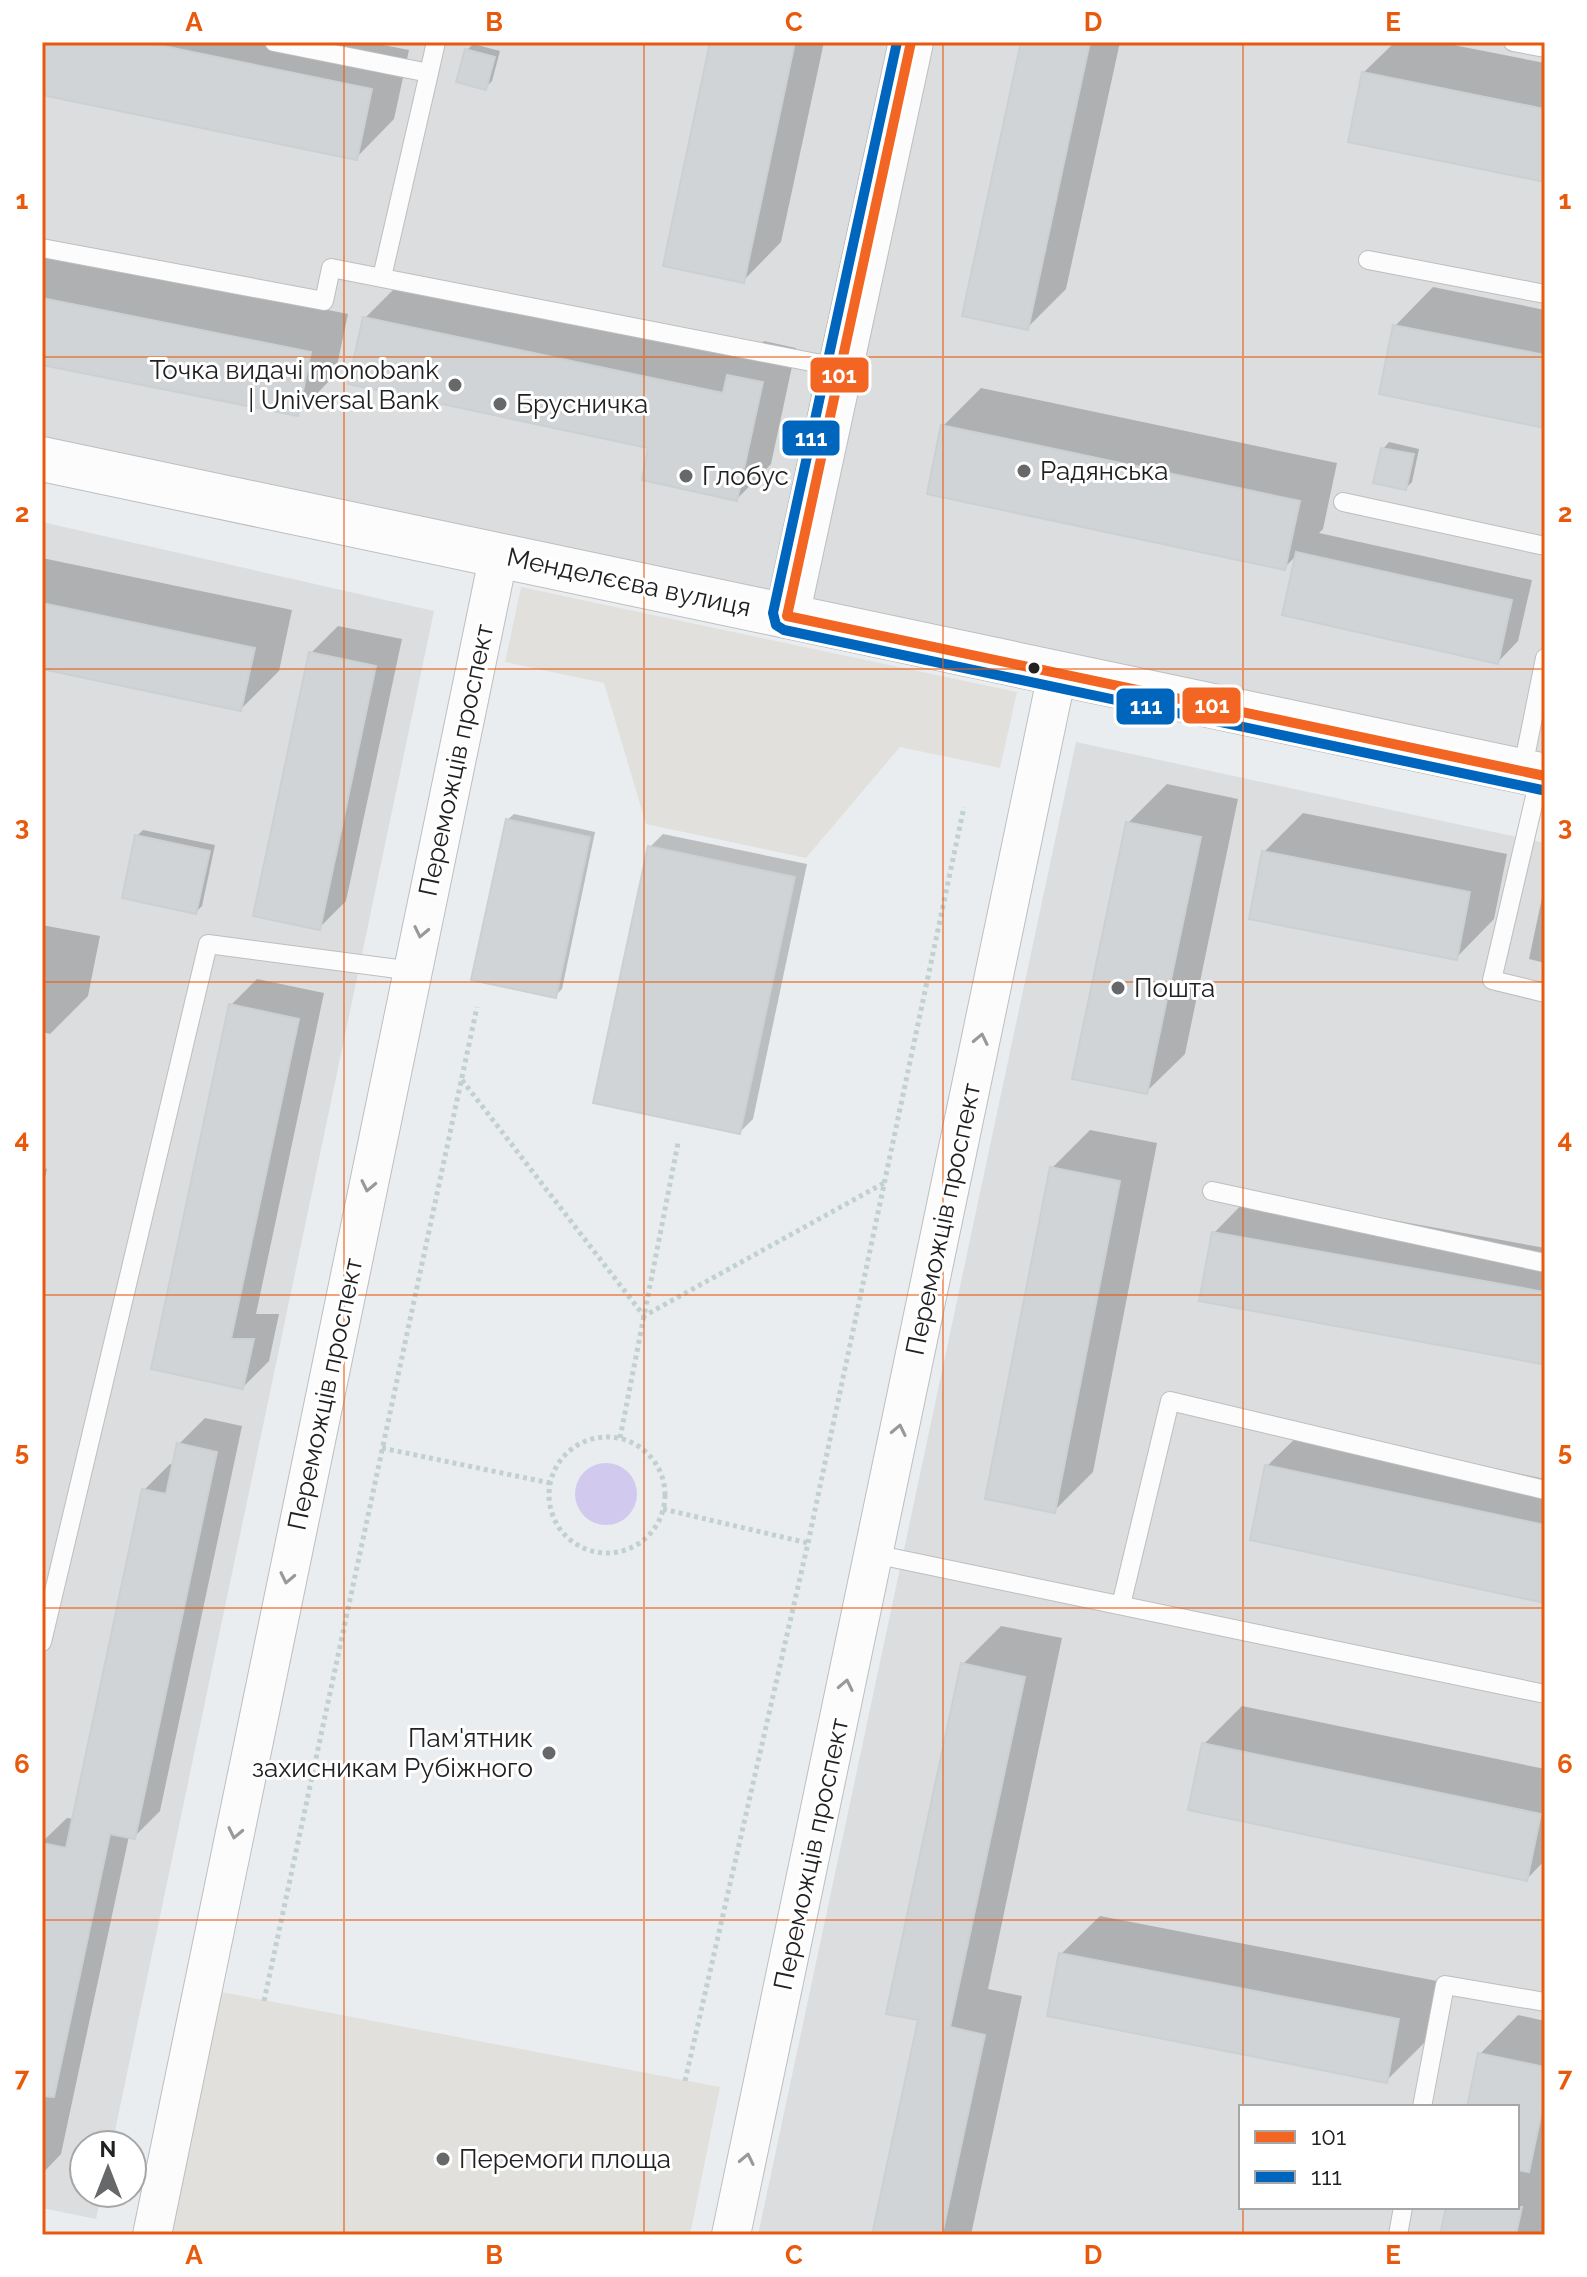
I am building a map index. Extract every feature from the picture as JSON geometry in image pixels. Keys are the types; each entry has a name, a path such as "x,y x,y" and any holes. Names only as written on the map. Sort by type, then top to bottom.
{"street":[{"path":"787,616 911,42"},
{"name":"Менделєєва вулиця","path":"42,459 1536,774"},
{"name":"Переможців проспект","path":"152,2235 499,554"},
{"name":"Переможців проспект","path":"731,2235 1057,674"}],"lane":[{"path":"274,42 429,73"},
{"path":"382,277 436,42"},
{"path":"1513,42 1545,48"},
{"path":"42,248 324,301 331,268 842,368"},
{"path":"1368,260 1545,294"},
{"path":"1343,502 1545,546"},
{"path":"1545,658 1536,774 1492,980 1545,993"},
{"path":"42,1642 208,944 413,971"},
{"path":"1212,1191 1545,1263"},
{"path":"1121,1605 1170,1401 1545,1490"},
{"path":"874,1554 1545,1694"},
{"path":"1422,2105 1445,1985 1545,2002"},
{"path":"1398,2235 1403,2209"}],"path":[{"path":"685,2081 808,1543 964,807"},
{"path":"264,2001 477,1007"},
{"path":"461,1079 644,1316"},
{"path":"620,1438 678,1143"},
{"path":"644,1316 884,1183"},
{"path":"601,1437 620,1438 637,1445 652,1459 662,1476 666,1496 662,1516 652,1533 636,1546 617,1553 597,1553 578,1546 553,1519 549,1501 550,1483 556,1466 568,1451 601,1437"},
{"path":"382,1448 550,1483"},
{"path":"663,1509 808,1543"}],"shaded area":[{"path":"42,42 889,42 774,595 42,440"},
{"path":"932,42 1545,42 1545,757 812,604"},
{"path":"42,522 434,611 115,2129 68,2129 68,2209 98,2209 96,2219 42,2208"},
{"path":"521,587 1017,692 1000,768 900,747 806,858 646,824 604,683 505,662"},
{"path":"1076,742 1545,843 1545,2235 758,2235"},
{"path":"606,1463 618,1465 628,1472 635,1482 635,1506 628,1516 618,1523 606,1525 594,1523 584,1516 577,1506 575,1494 577,1482 584,1472 594,1465"},
{"name":"Перемоги площа","path":"216,1991 720,2087 690,2235 166,2235"}],"building":[{"path":"42,42 144,42 372,89 357,160 42,95"},
{"path":"710,42 795,42 744,283 663,266"},
{"path":"1021,42 1090,42 1028,330 962,316"},
{"path":"465,49 495,57 486,90 456,82"},
{"path":"1362,72 1545,109 1545,182 1348,142"},
{"path":"42,298 311,352 298,416 42,365"},
{"path":"363,317 723,393 727,375 763,382 737,501 642,480 648,448 348,384"},
{"path":"1393,325 1545,355 1545,428 1379,394"},
{"path":"941,425 1300,501 1285,570 927,494"},
{"path":"1381,448 1414,454 1406,490 1373,483"},
{"path":"1296,552 1512,600 1498,664 1282,615"},
{"path":"42,603 255,648 241,711 42,669"},
{"path":"309,652 376,666 320,930 253,916"},
{"path":"506,819 590,837 556,998 471,980"},
{"path":"1126,822 1201,837 1147,1094 1072,1079"},
{"path":"135,835 210,851 196,914 122,898"},
{"path":"648,846 795,877 740,1134 593,1103"},
{"path":"1262,851 1470,892 1457,960 1249,919"},
{"path":"229,1004 299,1019 231,1339 254,1339 243,1389 151,1369"},
{"path":"1050,1167 1120,1181 1055,1513 985,1499"},
{"path":"1212,1232 1545,1292 1542,1364 1199,1301"},
{"path":"177,1443 217,1452 135,1839 110,1834 54,2097 42,2096 42,1843 66,1848 142,1489 166,1494"},
{"path":"1265,1465 1545,1525 1545,1603 1250,1540"},
{"path":"961,1663 1025,1677 950,2027 985,2035 942,2235 872,2235 918,2020 886,2014"},
{"path":"1202,1743 1541,1814 1527,1881 1188,1810"},
{"path":"1059,1953 1399,2019 1387,2083 1047,2016"},
{"path":"1478,2053 1545,2067 1545,2097 1529,2172 1519,2170 1519,2105 1467,2105"},
{"path":"1522,2207 1516,2235 1440,2235 1446,2209"}],"transit line":[{"name":"111","path":"897,42 773,613 776,625 784,630 1542,790"},
{"name":"101","path":"911,42 787,616 1545,776"}],"place":[{"name":"Точка видачі monobank | Universal Bank","path":"455,385"},
{"name":"Брусничка","path":"500,404"},
{"name":"Радянська","path":"1024,471"},
{"name":"Глобус","path":"686,476"},
{"name":"Пошта","path":"1118,988"},
{"name":"Пам'ятник захисникам Рубіжного","path":"549,1753"},
{"name":"Перемоги площа","path":"443,2159"}]}
